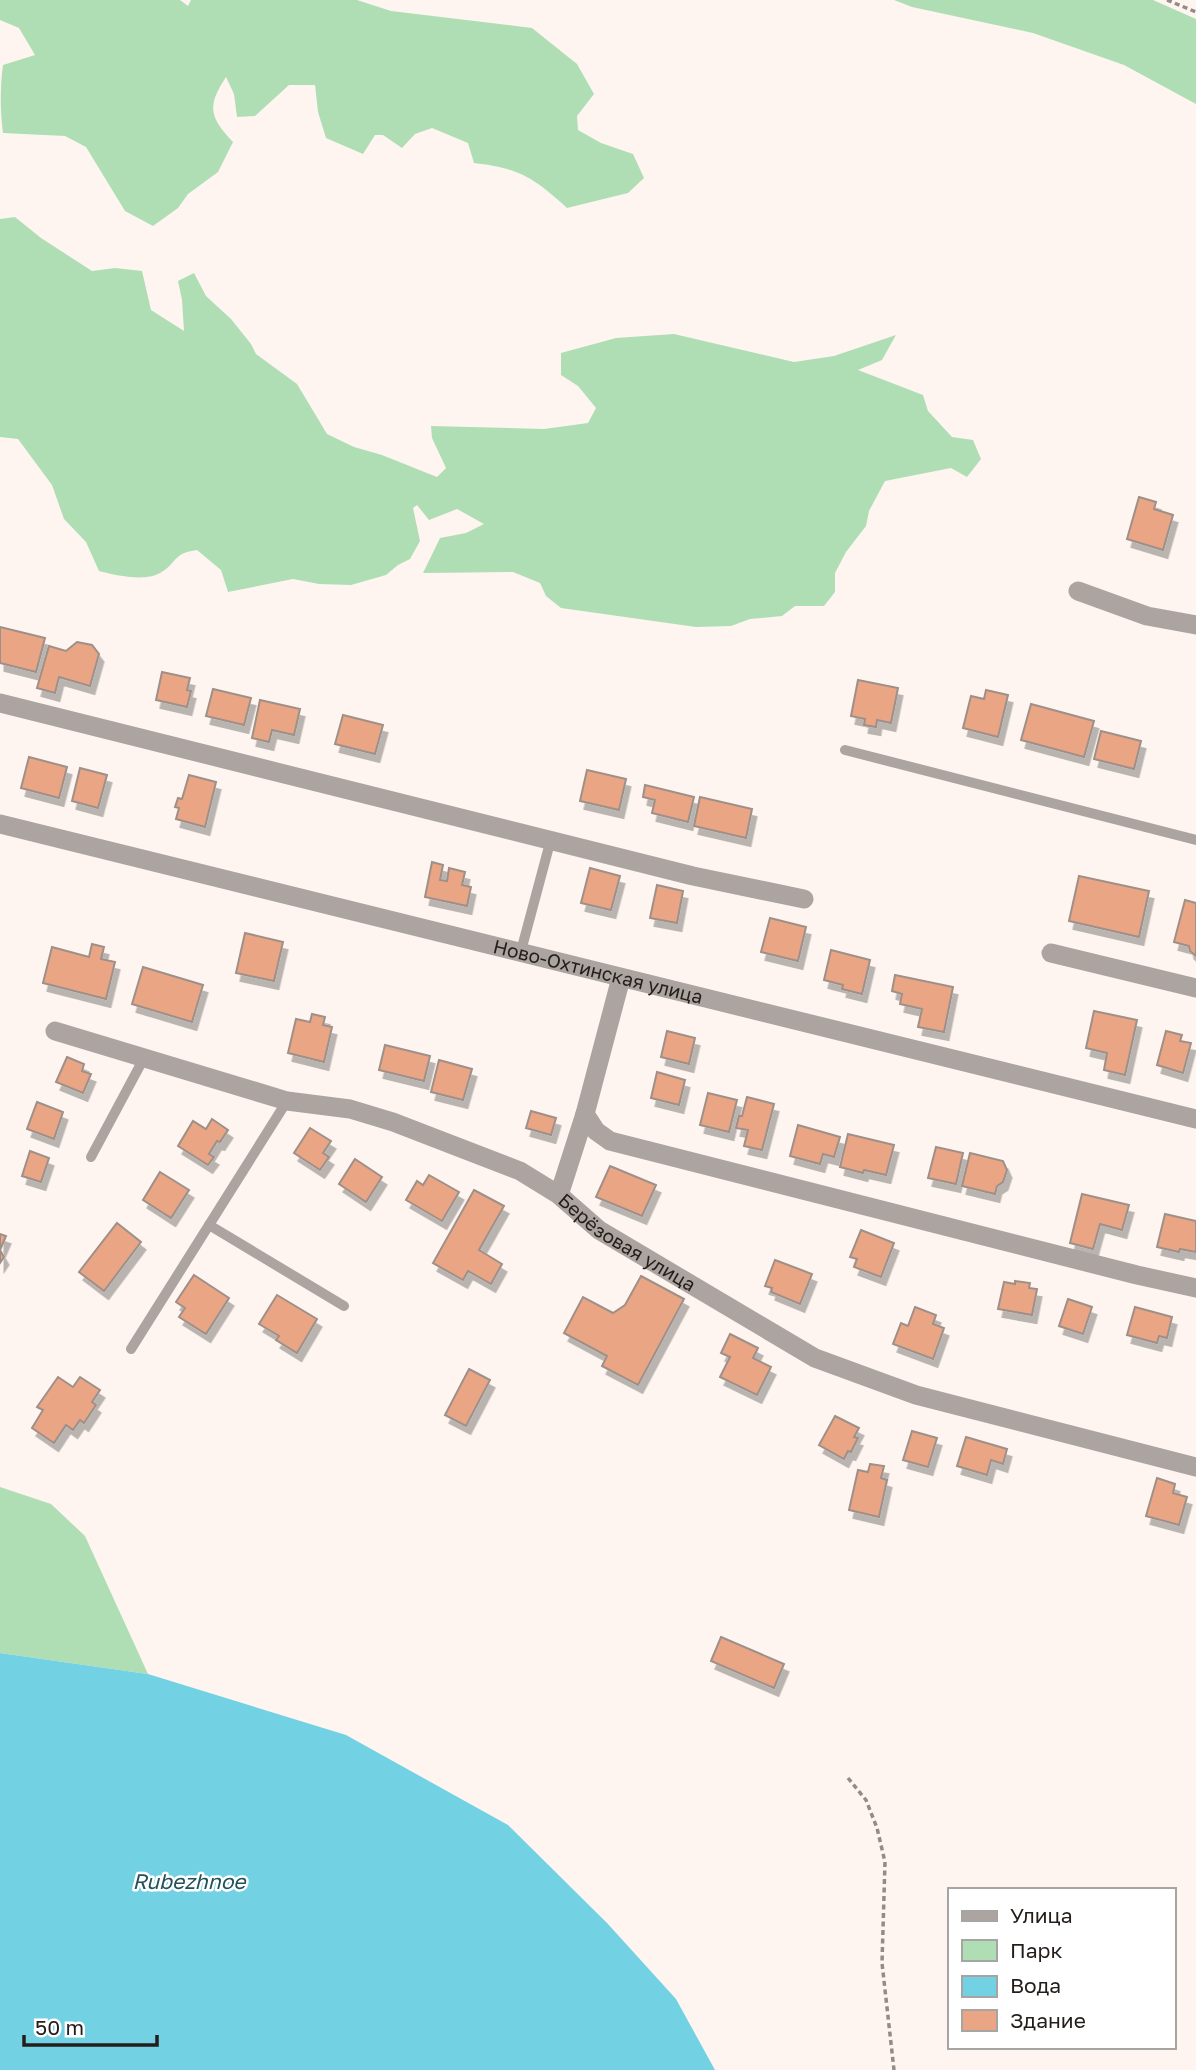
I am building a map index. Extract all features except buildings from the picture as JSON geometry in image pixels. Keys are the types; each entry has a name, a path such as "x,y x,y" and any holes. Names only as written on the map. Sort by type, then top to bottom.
{"street":[{"path":"1078,591 1147,616 1196,625"},
{"path":"0,703 693,876 804,899"},
{"name":"Ново-Охтинская улица","path":"0,824 1196,1119"},
{"path":"1051,953 1196,988"},
{"path":"559,1195 585,1114 621,978"},
{"name":"Берёзовая улица","path":"55,1031 287,1101 350,1109 393,1122 520,1171 559,1195 599,1230 815,1358 916,1395 1196,1467"},
{"path":"585,1114 596,1131 610,1141 1083,1262 1196,1288"}],"lane":[{"path":"845,750 1196,840"},
{"path":"521,951 551,839"},
{"path":"91,1157 144,1058"},
{"path":"131,1349 287,1101"},
{"path":"209,1225 344,1306"}],"path":[{"path":"1167,0 1196,12"},
{"path":"848,1778 866,1800 877,1828 885,1862 882,1963 894,2070"}],"green space":[{"path":"0,0 180,0 188,6 191,0 357,0 391,11 532,28 577,64 594,94 577,116 578,130 601,143 633,154 644,178 628,193 567,208 525,176 503,168 474,163 468,143 432,128 415,134 402,148 383,135 375,135 363,154 326,138 318,112 315,85 289,85 255,116 237,117 234,94 226,77 216,96 213,111 219,125 233,142 218,172 188,194 178,208 153,226 125,211 86,147 65,136 3,133 3,65 35,55 19,28 0,20"},
{"path":"894,0 1153,0 1196,19 1196,104 1124,65 1033,33 912,7"},
{"path":"15,217 41,238 92,271 115,268 142,271 151,310 184,331 178,281 194,273 206,296 231,319 256,354 297,384 327,434 354,447 437,477 446,468 432,438 431,426 544,429 588,423 596,408 578,386 561,375 561,353 616,338 674,334 794,362 834,356 896,335 882,360 858,370 923,395 928,411 952,437 973,440 981,459 967,477 951,468 885,481 869,511 866,526 846,552 835,573 835,592 824,606 795,606 782,616 750,619 731,626 696,627 561,608 546,596 540,583 513,572 423,573 440,538 466,533 484,524 457,509 429,520 417,505 413,508 420,541 410,559 386,575 351,585 319,584 293,579 228,592 221,570 197,550 179,556 165,570 154,576 130,577 105,573 99,571 86,542 64,519 52,485 18,439 0,437 0,219"},
{"path":"0,1487 51,1504 85,1536 148,1674 0,1653"}],"water":[{"name":"Rubezhnoe","path":"0,1653 148,1674 346,1735 508,1825 607,1923 676,1999 715,2070 0,2070"}]}
